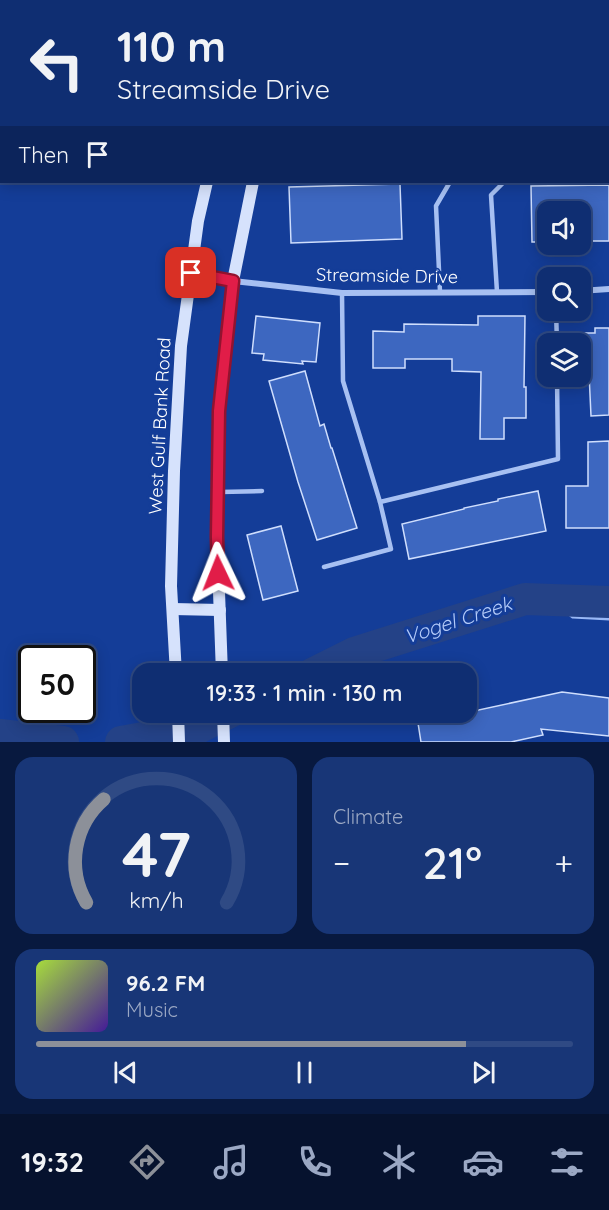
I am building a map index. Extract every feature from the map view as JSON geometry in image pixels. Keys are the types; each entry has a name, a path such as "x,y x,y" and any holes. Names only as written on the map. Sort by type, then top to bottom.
{"main road":[{"name":"West Gulf Bank Road","path":"175,663 171,586 180,357 198,221 207,183"},
{"path":"222,663 217,537 219,411 233,281 253,183"},
{"path":"173,609 220,610"},
{"path":"178,723 179,742"},
{"path":"223,723 224,742"}],"street":[{"name":"Streamside Drive","path":"191,273 233,281 342,293 537,292"},
{"path":"591,290 609,289"}],"lane":[{"path":"440,292 436,206 449,183"},
{"path":"497,292 491,195 503,183"},
{"path":"324,567 391,549 380,502 343,381 342,293"},
{"path":"380,502 558,459 557,387"},
{"path":"218,492 262,491"}],"building":[{"path":"400,184 402,239 291,243 289,187"},
{"path":"609,185 609,241 591,241 591,201 537,201 537,242 532,242 531,186"},
{"path":"256,316 320,323 316,362 302,361 303,364 263,360 264,354 252,353"},
{"path":"478,316 525,316 526,418 504,418 504,439 480,439 481,372 452,371 452,359 405,359 405,368 373,368 373,331 404,332 404,324 478,325"},
{"path":"595,328 609,328 609,415 591,416 591,333 595,333"},
{"path":"305,371 320,426 324,424 357,528 317,540 269,381"},
{"path":"609,441 609,528 566,528 566,486 588,486 588,442"},
{"path":"538,491 546,531 409,559 402,524"},
{"path":"281,526 298,591 263,600 247,535"},
{"path":"562,692 609,698 609,736 541,729 543,735 511,742 421,742 418,723 477,723 477,710"}],"waterway":[{"name":"Vogel Creek","path":"334,663 354,653 525,599 609,602"},
{"path":"553,600 573,616 609,618"},
{"name":"Vogel Creek","path":"121,742 198,728 208,723"},
{"name":"Vogel Creek","path":"0,735 63,742"}],"route":[{"path":"191,273 233,281 219,411 218,573"}]}
